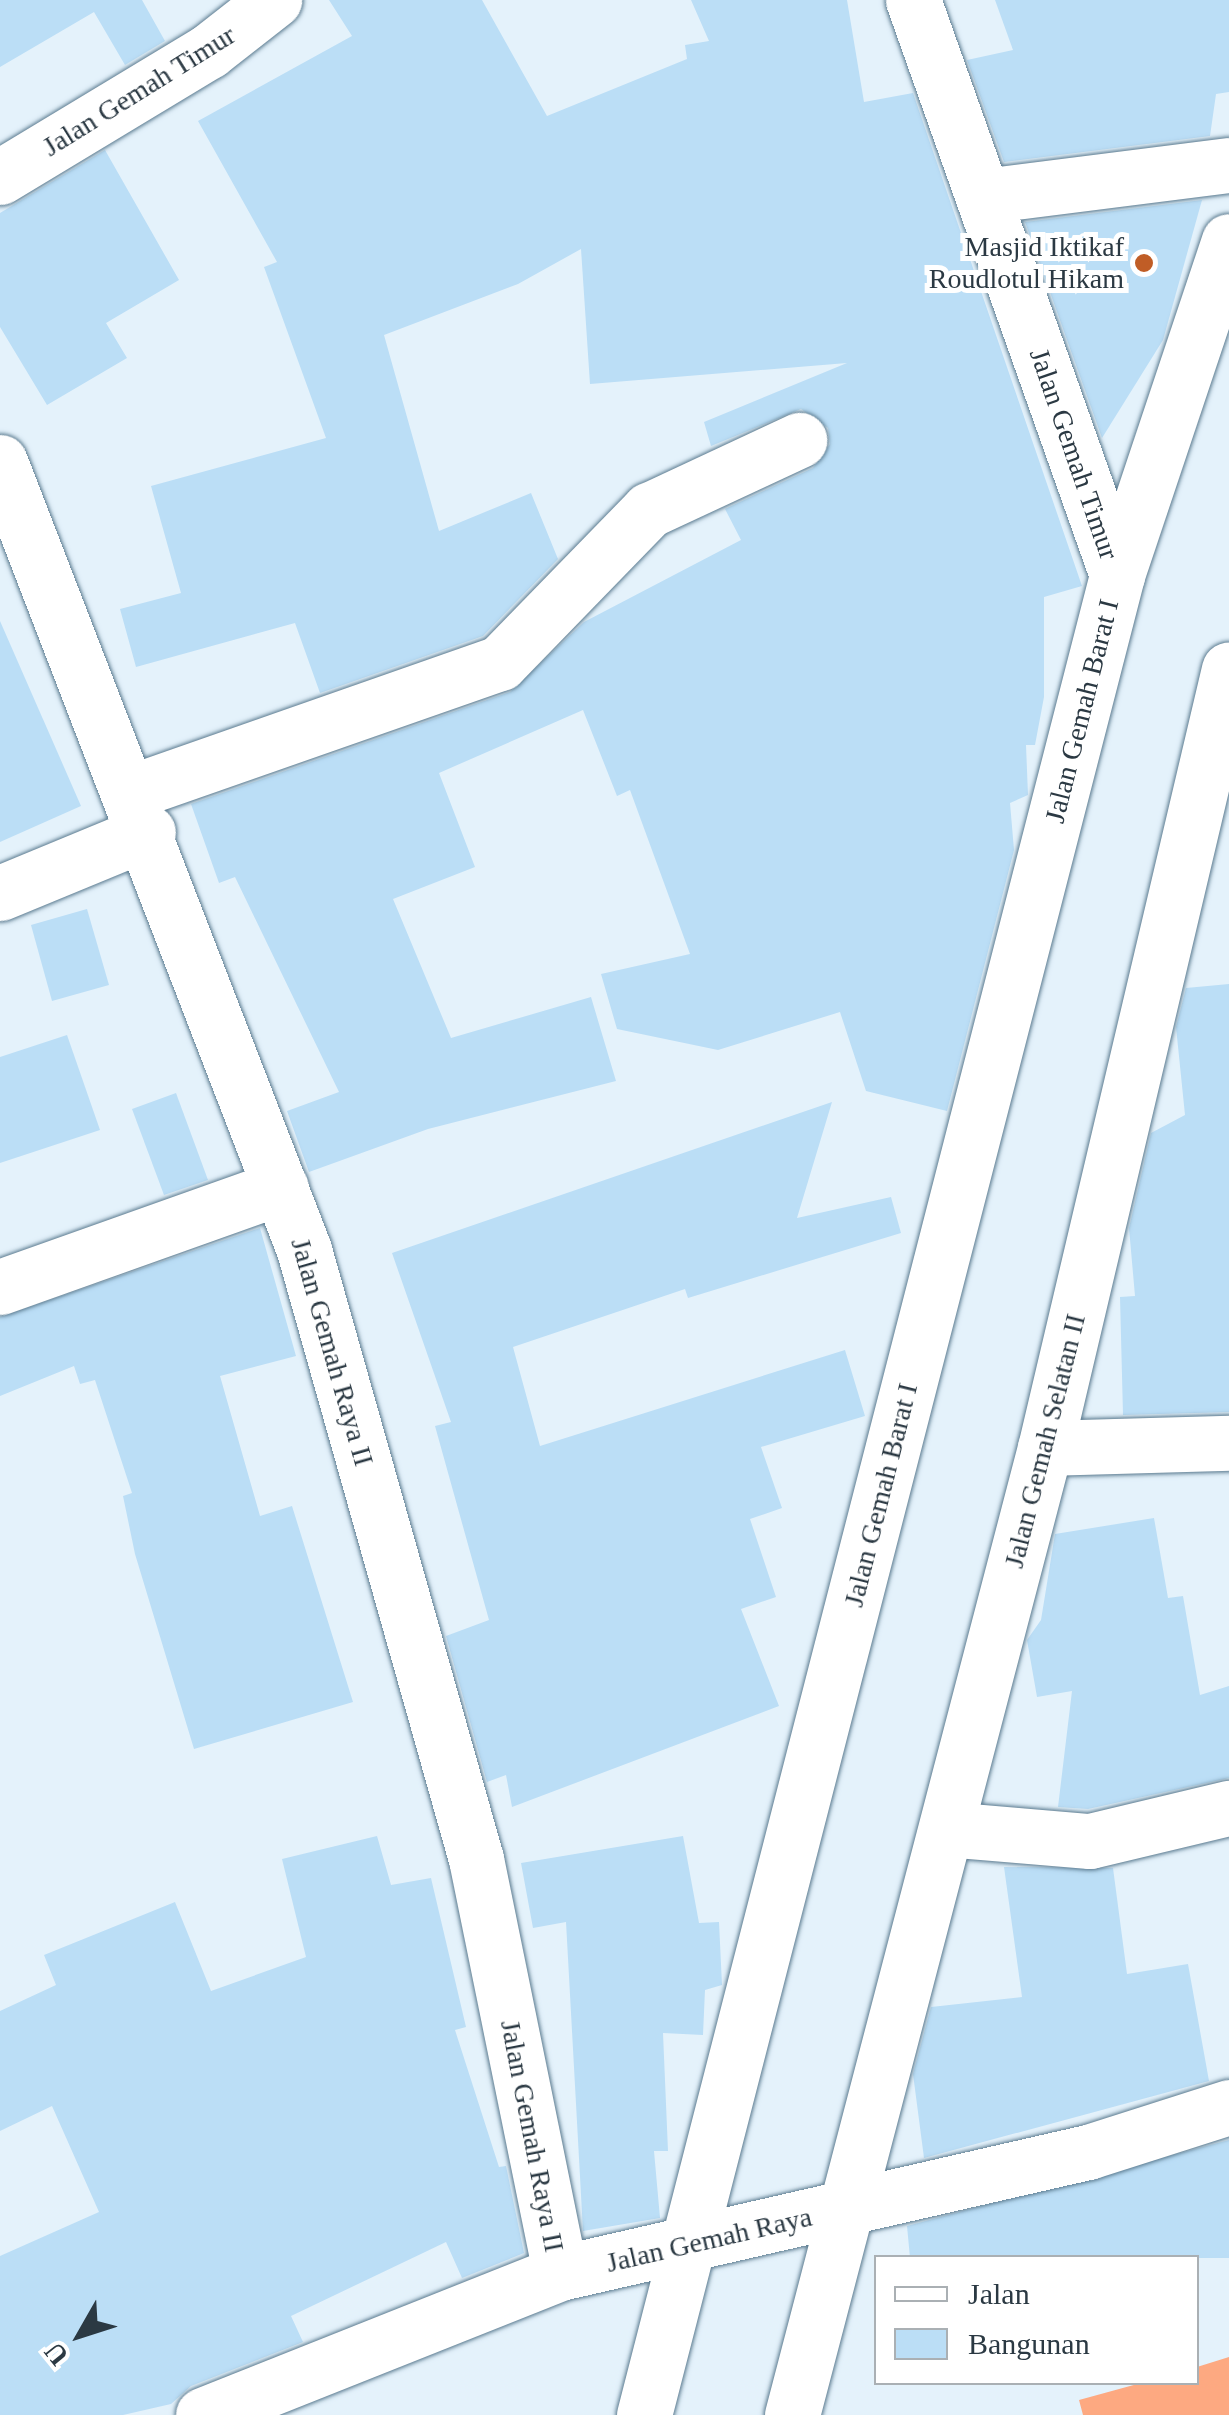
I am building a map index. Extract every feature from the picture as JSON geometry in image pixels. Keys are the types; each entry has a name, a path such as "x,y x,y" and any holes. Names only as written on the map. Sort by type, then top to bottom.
{"street":[{"name":"Jalan Gemah Timur","path":"0,177 209,51 274,0"},
{"name":"Jalan Gemah Timur","path":"914,0 1117,575"},
{"path":"983,196 1229,165"},
{"name":"Jalan Gemah Timur","path":"1117,575 1229,241"},
{"path":"0,892 140,812 500,663 650,510 799,440"},
{"name":"Jalan Gemah Raya II","path":"0,462 140,812 281,1187 471,1841 560,2273"},
{"name":"Jalan Gemah Barat I","path":"644,2415 1117,575"},
{"name":"Jalan Gemah Selatan II","path":"792,2415 1045,1448 1229,669"},
{"path":"0,1287 281,1187"},
{"path":"1045,1448 1229,1443"},
{"path":"946,1829 1090,1841 1229,1808"},
{"name":"Jalan Gemah Raya","path":"202,2415 560,2273 1088,2152 1229,2107"}],"shaded area":[{"path":"1229,2357 1229,2415 1083,2415 1079,2400 1134,2385 1199,2385 1199,2366"}],"building":[{"path":"0,0 142,0 165,41 125,65 94,12 0,67"},
{"path":"329,0 482,0 547,116 687,59 685,45 709,41 691,0 847,0 864,102 913,93 1082,586 1044,597 1044,697 1035,745 1026,745 1028,795 1010,803 1014,850 947,1111 866,1091 840,1012 718,1050 617,1029 601,974 690,954 630,790 617,796 583,710 439,773 475,867 393,899 451,1038 591,997 616,1081 428,1129 309,1172 287,1111 339,1092 235,877 219,883 191,804 510,692 584,622 741,540 725,509 813,468 830,444 828,428 801,409 711,446 704,422 847,363 590,384 581,249 518,284 384,335 439,531 531,493 558,559 483,636 320,693 295,623 136,667 120,609 181,593 151,486 326,438 264,267 277,262 198,121 352,36"},
{"path":"995,0 1229,0 1229,92 1216,94 1210,136 1004,162 967,60 1013,50"},
{"path":"105,150 179,280 106,323 127,358 47,405 0,327 0,213"},
{"path":"1202,200 1163,340 1102,438 1025,222"},
{"path":"0,621 81,806 0,842"},
{"path":"87,909 109,985 52,1001 31,925"},
{"path":"1229,984 1229,1412 1123,1415 1120,1297 1135,1296 1129,1228 1151,1133 1185,1115 1176,1027 1186,988"},
{"path":"67,1035 100,1130 0,1163 0,1057"},
{"path":"176,1093 208,1180 164,1195 132,1109"},
{"path":"832,1102 797,1218 891,1197 901,1233 688,1298 685,1289 513,1347 540,1446 845,1350 865,1416 761,1447 782,1508 750,1519 776,1597 741,1609 779,1706 512,1807 506,1775 487,1782 446,1636 489,1620 435,1426 451,1422 392,1253"},
{"path":"260,1228 296,1356 220,1376 260,1516 292,1506 353,1702 194,1749 135,1554 123,1496 132,1493 95,1380 80,1384 74,1366 0,1396 0,1317"},
{"path":"1154,1518 1168,1598 1183,1596 1200,1695 1229,1686 1229,1778 1088,1809 1058,1807 1072,1691 1037,1697 1027,1640 1041,1620 1055,1534"},
{"path":"377,1836 391,1885 431,1878 466,2027 455,2030 499,2167 506,2166 524,2253 462,2278 446,2242 291,2316 303,2342 191,2386 171,2404 123,2415 0,2415 0,2256 99,2212 52,2106 0,2131 0,2011 56,1985 44,1955 175,1902 211,1991 306,1957 282,1859"},
{"path":"683,1836 699,1923 719,1922 722,1985 705,1990 703,2035 663,2033 668,2151 654,2151 660,2218 583,2231 566,1922 533,1928 521,1863"},
{"path":"1004,1867 1113,1868 1127,1974 1188,1964 1209,2081 924,2158 913,2074 931,2007 1022,1997"},
{"path":"1229,2140 1229,2258 910,2255 907,2226"}],"place":[{"name":"Masjid Iktikaf Roudlotul Hikam","path":"1144,263"}]}
